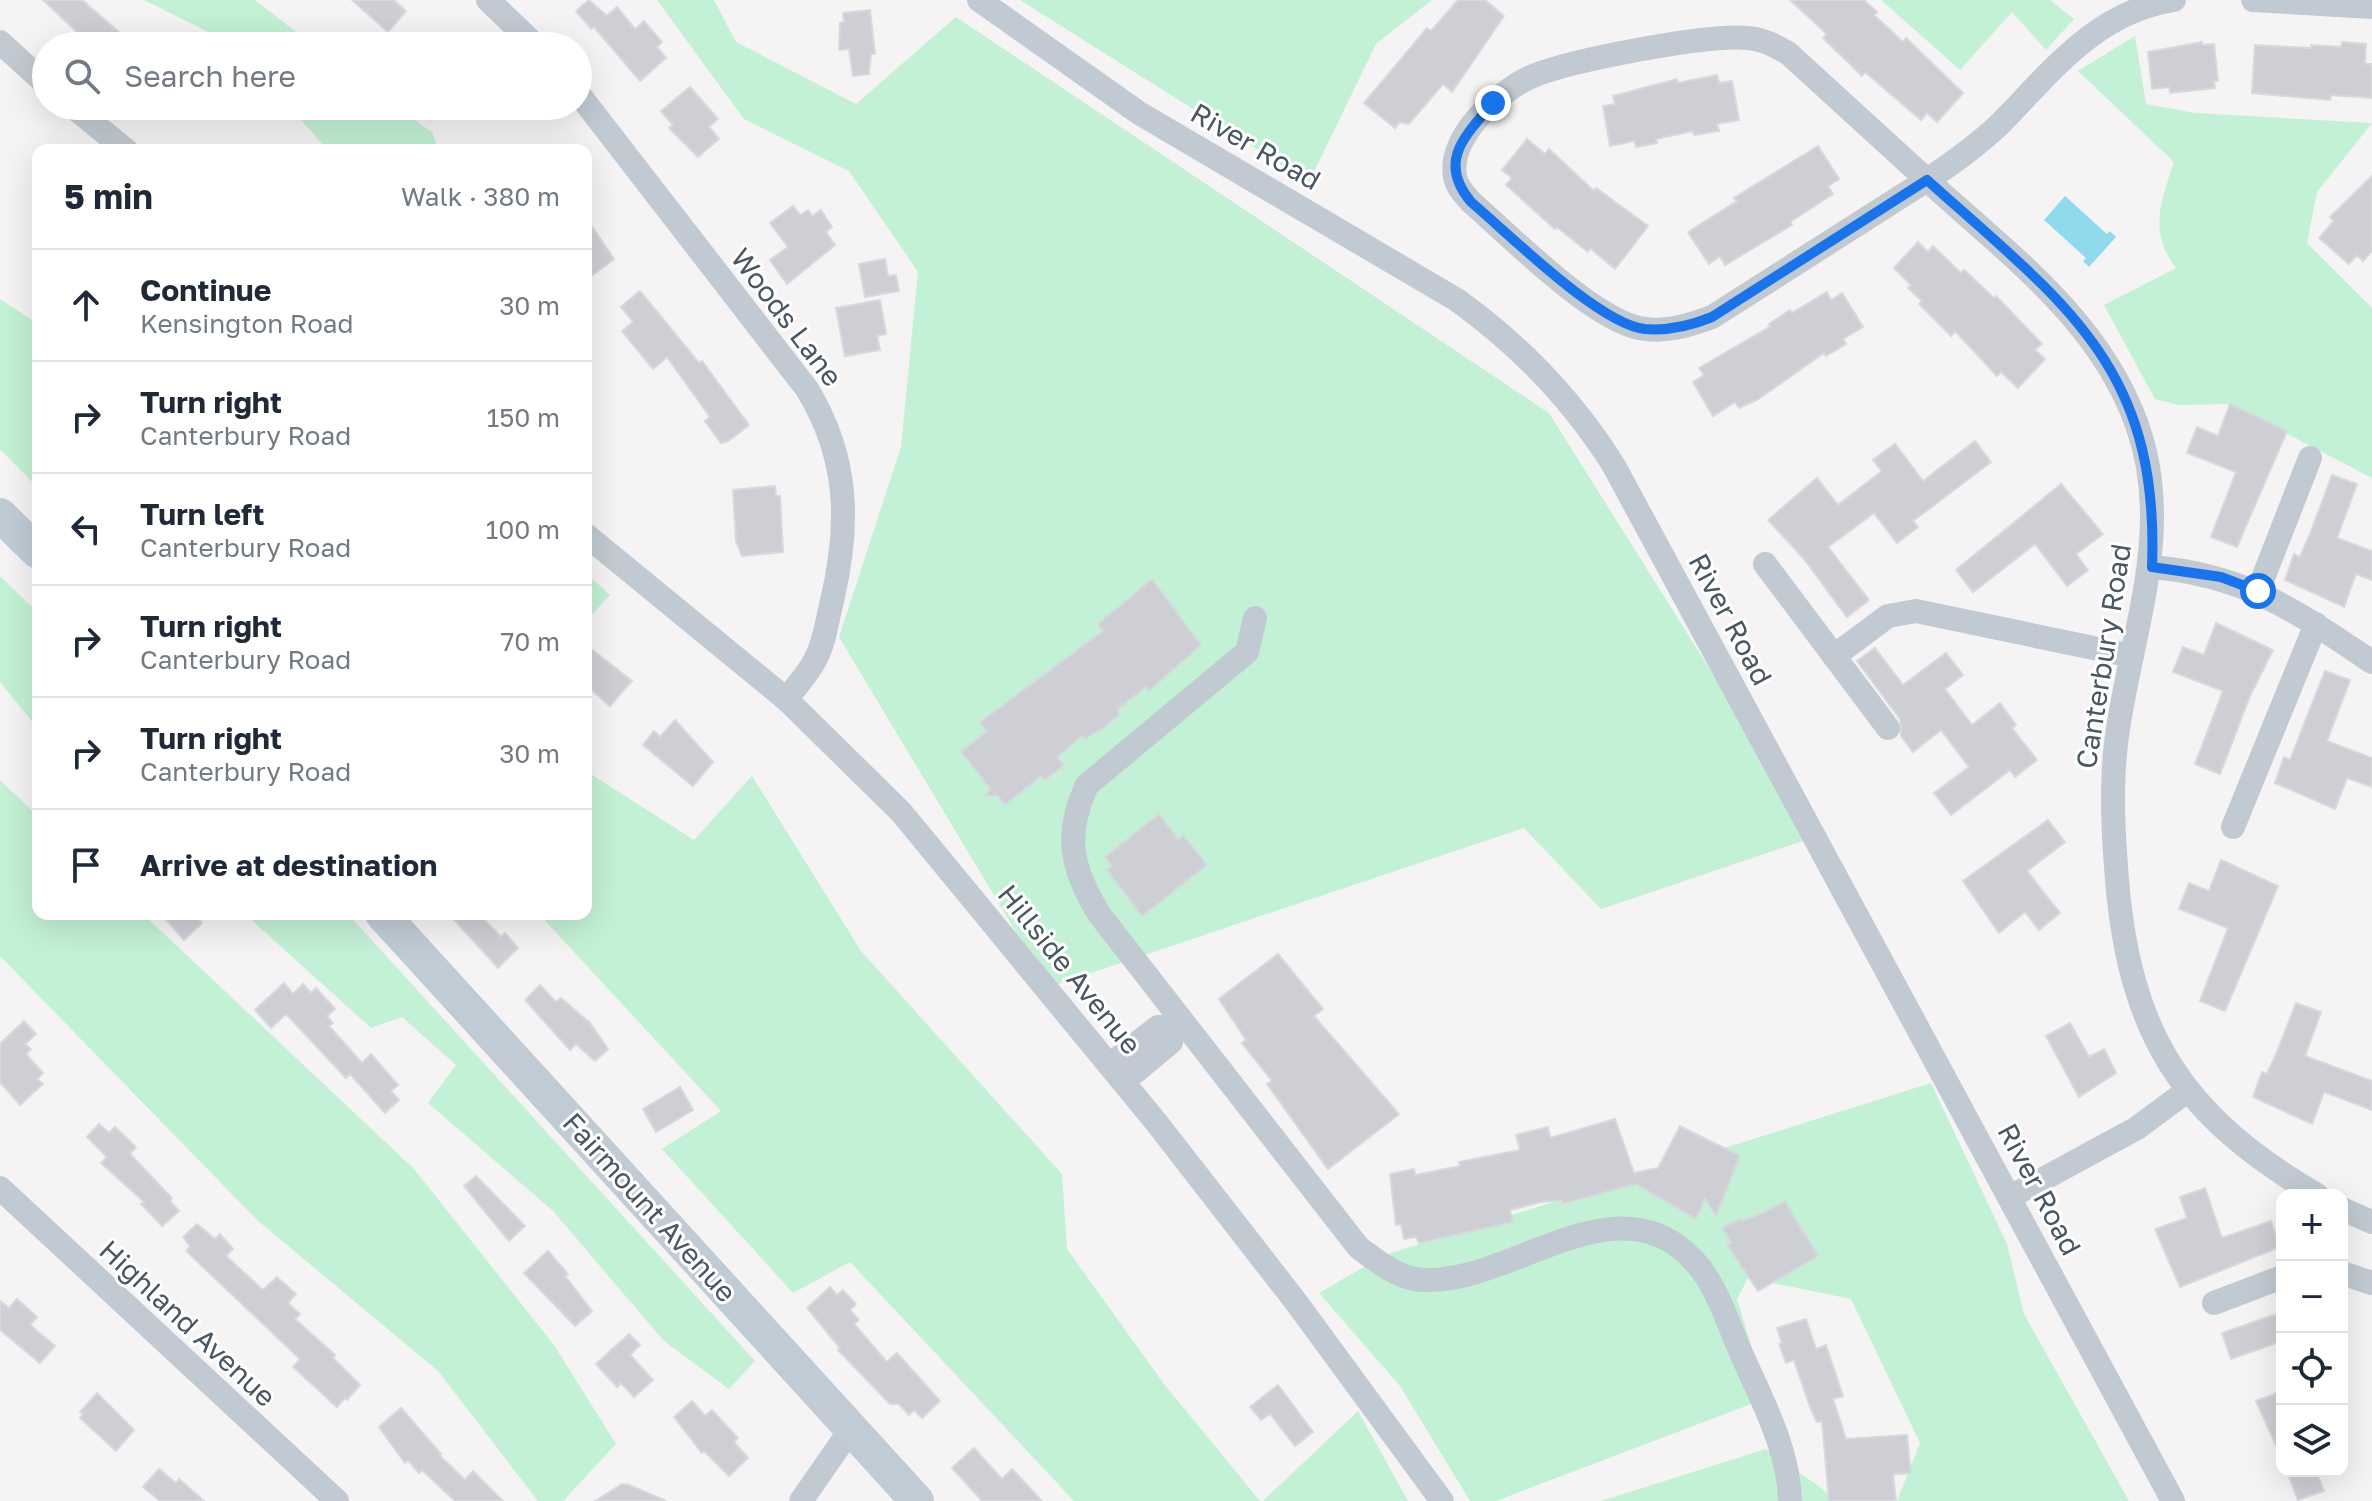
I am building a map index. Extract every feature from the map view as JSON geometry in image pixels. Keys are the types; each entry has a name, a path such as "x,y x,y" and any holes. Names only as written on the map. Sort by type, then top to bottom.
{"main road":[{"path":"0,515 32,546"},
{"name":"Fairmount Avenue","path":"387,920 917,1501"}],"street":[{"path":"488,0 521,32"},
{"name":"River Road","path":"979,0 1139,113 1457,300 1506,337 1554,382 1614,466 2173,1501"},
{"path":"1927,180 1979,144 2085,38 2120,17 2174,0"},
{"path":"2253,0 2372,7"},
{"name":"Canterbury Road","path":"1927,180 1712,317 1675,329 1645,329 1601,310 1471,202 1454,175 1455,157 1466,134 1493,103 1530,77 1577,64 1714,39 1763,40 1788,53 1927,180 2076,318 2127,399 2145,448 2154,516 2152,567 2118,729 2113,777 2120,909 2134,990 2146,1022 2187,1091 2244,1146 2308,1189"},
{"path":"0,42 32,71"},
{"name":"Woods Lane","path":"592,111 807,389 830,431 842,469 845,502 840,568 816,659 786,699"},
{"path":"89,120 119,144"},
{"path":"2258,591 2310,458"},
{"name":"Hillside Avenue","path":"592,540 786,699 901,812 1119,1070 1296,1302 1442,1501"},
{"path":"1765,564 1888,728"},
{"path":"2152,567 2221,577 2258,591 2316,624 2372,662"},
{"path":"1834,656 1888,616 1916,611 2132,656"},
{"path":"1255,618 1247,652 1087,785 1075,811 1073,852 1079,880 1099,914 1176,1024 1359,1248 1394,1273 1422,1280 1454,1278 1602,1228 1635,1229 1674,1243 1702,1270 1734,1336 1777,1437 1790,1501"},
{"path":"2233,827 2316,624"},
{"path":"1119,1070 1135,1072 1171,1042 1176,1024"},
{"path":"2010,1197 2137,1128 2187,1091"},
{"name":"Highland Avenue","path":"3,1197 337,1501"},
{"path":"2348,1212 2372,1222"},
{"path":"2348,1275 2372,1283"},
{"path":"2214,1303 2276,1279"},
{"path":"801,1501 851,1429"}],"green space":[{"path":"144,0 255,0 296,32 209,32"},
{"path":"657,0 714,0 736,42 856,104 956,17 1549,413 1815,837 1601,909 1524,828 1049,987 839,637 901,447 918,272 849,171 744,119"},
{"path":"1020,0 1432,0 1376,44 1309,182"},
{"path":"1881,0 2050,0 2074,19 2046,50 2012,12 1960,70"},
{"path":"2135,36 2146,104 2195,113 2372,123 2317,192 2307,243 2372,308 2372,478 2230,404 2179,405 2155,399 2104,305 2176,268 2167,254 2160,228 2162,203 2174,162 2078,71"},
{"path":"301,120 415,120 433,133 436,144 322,144"},
{"path":"0,299 32,320 32,482 0,449"},
{"path":"0,576 32,607 32,722 0,682"},
{"path":"592,578 610,595 592,614"},
{"path":"592,775 694,840 752,776 861,951 1062,1174 1067,1249 1164,1384 1260,1501 1074,1501 850,1262 793,1293 662,1149 721,1111 545,920 592,920"},
{"path":"0,780 32,810 32,920 149,920 414,1169 554,1345 616,1444 563,1501 538,1501 438,1371 256,1219 0,956"},
{"path":"252,920 353,920 755,1361 729,1389 664,1341 553,1211 428,1103 456,1065 402,1017 371,1028"},
{"path":"1931,1083 2007,1244 2024,1314 2129,1501 1897,1501 1920,1443 1851,1299 1748,1278 1737,1299 1767,1398 1496,1501 1470,1501 1400,1386 1319,1293 1385,1255"},
{"path":"1358,1411 1408,1501 1263,1501"},
{"path":"1766,1449 1835,1501 1601,1501"}],"water":[{"path":"2065,196 2107,234 2110,231 2116,237 2089,267 2083,261 2086,258 2044,220"}],"building":[{"path":"43,0 82,0 119,32 77,32"},
{"path":"352,0 394,0 406,11 388,32"},
{"path":"589,0 607,16 617,7 635,29 644,21 662,42 657,47 666,58 640,81 594,27 591,29 576,11"},
{"path":"1458,0 1485,0 1504,16 1452,92 1443,84 1409,124 1400,122 1395,128 1364,103 1427,28 1431,31"},
{"path":"1790,0 1864,0 1877,12 1874,15 1903,42 1906,38 1963,93 1937,122 1927,113 1921,120 1865,72 1862,76 1823,38 1827,34"},
{"path":"870,10 875,54 871,54 869,74 853,76 849,49 839,50 840,23 844,22 843,13"},
{"path":"2202,42 2202,45 2214,44 2218,81 2214,81 2215,88 2170,93 2169,87 2152,89 2148,52"},
{"path":"2342,42 2366,44 2365,64 2372,64 2372,98 2331,95 2330,100 2252,93 2255,45 2341,47"},
{"path":"1717,75 1719,83 1732,81 1739,120 1717,124 1719,131 1694,135 1693,131 1636,147 1634,141 1610,146 1603,106 1615,104 1613,96 1677,79 1678,83"},
{"path":"690,87 718,119 709,127 719,139 698,157 669,128 673,125 661,111"},
{"path":"1527,139 1545,154 1549,149 1594,191 1596,188 1648,226 1615,269 1590,248 1588,252 1557,227 1555,229 1506,185 1512,178 1502,170"},
{"path":"1818,146 1839,179 1828,186 1833,194 1790,222 1792,225 1725,265 1720,256 1709,264 1688,232 1737,201 1734,198"},
{"path":"2372,176 2372,251 2363,261 2357,255 2349,264 2319,238 2334,221 2330,217"},
{"path":"793,206 800,215 808,210 812,216 821,210 832,227 826,232 835,245 787,284 770,260 788,247 770,223"},
{"path":"592,227 614,259 592,276"},
{"path":"1918,242 1928,252 1933,246 1961,273 1964,270 1994,298 1996,296 2042,344 2035,350 2045,359 2018,388 2001,372 1997,376 1955,331 1951,336 1919,304 1922,301 1908,288 1911,285 1894,268"},
{"path":"885,259 888,276 896,275 899,291 865,297 859,264"},
{"path":"640,291 699,363 702,361 749,425 728,441 721,443 705,421 710,417 667,357 653,369 622,331 633,322 621,307"},
{"path":"1827,292 1831,300 1842,293 1863,327 1843,339 1846,344 1826,356 1824,353 1757,400 1739,408 1735,402 1713,416 1693,382 1704,375 1699,368 1771,326 1769,324 1790,310 1792,313"},
{"path":"880,300 886,334 877,336 880,350 845,356 836,308"},
{"path":"2230,404 2287,431 2237,547 2211,537 2236,472 2187,453 2197,427 2218,436"},
{"path":"1975,441 1991,462 1913,521 1918,527 1897,543 1874,513 1828,547 1869,600 1847,617 1804,559 1768,520 1817,478 1838,505 1882,471 1873,460 1895,444 1923,481"},
{"path":"2332,475 2357,484 2337,538 2372,551 2372,580 2356,574 2344,607 2285,580 2294,554 2300,557"},
{"path":"2061,484 2103,534 2076,554 2088,570 2067,586 2035,544 1973,592 1956,570"},
{"path":"775,486 776,496 780,496 783,552 742,556 736,541 733,490"},
{"path":"1152,579 1201,645 1149,691 1146,687 1118,709 1119,715 1103,728 1085,739 1082,736 1057,757 1064,765 1045,780 1041,776 1005,805 998,796 986,796 990,788 961,752 987,731 980,722 1103,631 1098,624"},
{"path":"2216,623 2273,650 2250,696 2220,774 2195,764 2223,691 2173,672 2183,647 2204,655"},
{"path":"1875,648 1903,685 1946,653 1963,675 1945,689 1972,725 2000,703 2016,725 2012,728 2037,760 2015,777 2010,770 1951,815 1934,793 1969,767 1941,730 1913,752 1901,736 1900,719 1857,661"},
{"path":"592,650 632,681 610,706 592,690"},
{"path":"2325,671 2350,680 2327,741 2372,758 2372,787 2347,778 2335,809 2275,783 2284,757 2290,760"},
{"path":"675,720 713,762 693,786 643,745 654,731 660,737"},
{"path":"1159,814 1178,839 1183,835 1207,865 1142,916 1107,870 1112,866 1105,857"},
{"path":"2048,820 2065,842 2027,871 2060,913 2039,930 2025,912 1999,933 1963,881"},
{"path":"2221,860 2278,886 2225,1011 2200,1001 2228,928 2179,909 2189,883 2209,891"},
{"path":"166,920 199,920 202,923 184,940"},
{"path":"454,920 485,920 501,937 505,933 518,948 498,968"},
{"path":"1278,954 1323,1009 1314,1016 1399,1114 1328,1169 1267,1084 1272,1081 1242,1043 1246,1040 1219,999"},
{"path":"284,983 293,994 303,984 311,993 316,988 335,1009 327,1016 333,1023 329,1026 362,1063 371,1054 398,1085 391,1091 399,1100 385,1113 350,1074 346,1078 286,1014 271,1028 255,1010"},
{"path":"540,985 556,1002 561,998 590,1023 608,1049 595,1061 576,1044 570,1050 525,1000"},
{"path":"2296,1003 2321,1012 2305,1056 2372,1081 2372,1110 2324,1092 2312,1124 2253,1097 2262,1072 2267,1074"},
{"path":"24,1021 36,1034 25,1044 31,1049 26,1054 43,1073 37,1079 43,1084 20,1105 0,1082 0,1044"},
{"path":"2070,1023 2089,1057 2104,1049 2116,1073 2079,1097 2046,1036"},
{"path":"680,1087 693,1110 656,1132 643,1109"},
{"path":"1615,1119 1634,1173 1658,1168 1680,1126 1740,1156 1716,1216 1705,1199 1696,1219 1636,1184 1562,1204 1562,1200 1541,1202 1510,1210 1513,1222 1419,1243 1416,1237 1404,1239 1401,1224 1396,1225 1390,1174 1414,1169 1415,1175 1460,1166 1459,1162 1520,1150 1516,1135 1548,1127 1550,1138"},
{"path":"99,1124 109,1133 115,1127 136,1147 130,1154 172,1198 170,1201 179,1211 162,1226 141,1204 144,1202 101,1163 107,1157 87,1137"},
{"path":"476,1176 525,1226 509,1241 464,1186"},
{"path":"2205,1188 2222,1238 2271,1221 2276,1249 2180,1287 2155,1229 2187,1218 2180,1197"},
{"path":"1785,1201 1818,1256 1758,1291 1727,1245 1731,1242 1722,1228"},
{"path":"197,1224 215,1239 220,1234 233,1249 226,1256 263,1290 277,1277 296,1294 288,1303 300,1314 295,1319 335,1355 333,1358 360,1385 347,1400 345,1398 337,1407 293,1367 300,1359 186,1251 190,1246 183,1237"},
{"path":"548,1251 568,1274 565,1276 592,1311 575,1326 524,1273"},
{"path":"830,1287 837,1295 843,1290 856,1304 850,1310 859,1320 854,1324 887,1362 897,1353 940,1401 922,1418 914,1410 909,1415 899,1404 890,1404 838,1350 840,1348 807,1308"},
{"path":"17,1299 37,1317 30,1325 55,1346 40,1363 0,1330 0,1301 9,1308"},
{"path":"2276,1314 2276,1343 2231,1359 2222,1333"},
{"path":"1806,1319 1816,1349 1826,1345 1843,1396 1833,1399 1846,1439 1907,1435 1911,1473 1893,1474 1896,1501 1829,1501 1822,1421 1817,1422 1810,1407 1794,1360 1786,1363 1779,1344 1782,1343 1777,1328"},
{"path":"629,1334 640,1345 630,1355 653,1380 634,1397 621,1383 617,1387 596,1364"},
{"path":"1278,1385 1313,1432 1295,1446 1270,1414 1261,1420 1250,1407"},
{"path":"97,1393 134,1430 116,1451 80,1418 83,1414 80,1412"},
{"path":"2276,1393 2276,1445 2256,1401"},
{"path":"692,1401 705,1416 712,1410 738,1438 734,1442 748,1458 729,1476 704,1451 702,1453 674,1417"},
{"path":"401,1408 439,1455 465,1480 473,1471 503,1501 455,1501 422,1470 419,1473 408,1460 405,1463 379,1427"},
{"path":"974,1448 1002,1479 1012,1469 1042,1501 982,1501 952,1468"},
{"path":"159,1469 176,1483 179,1479 204,1501 160,1501 143,1487"},
{"path":"2289,1477 2318,1477 2324,1491 2298,1500"},
{"path":"622,1484 629,1485 666,1501 595,1501"}],"route":[{"path":"1493,103 1466,134 1455,157 1454,175 1458,186 1471,202 1601,310 1613,318 1645,329 1675,329 1712,317 1927,180 2076,318 2098,347 2127,399 2145,448 2154,516 2152,567 2221,577 2258,591"}]}
